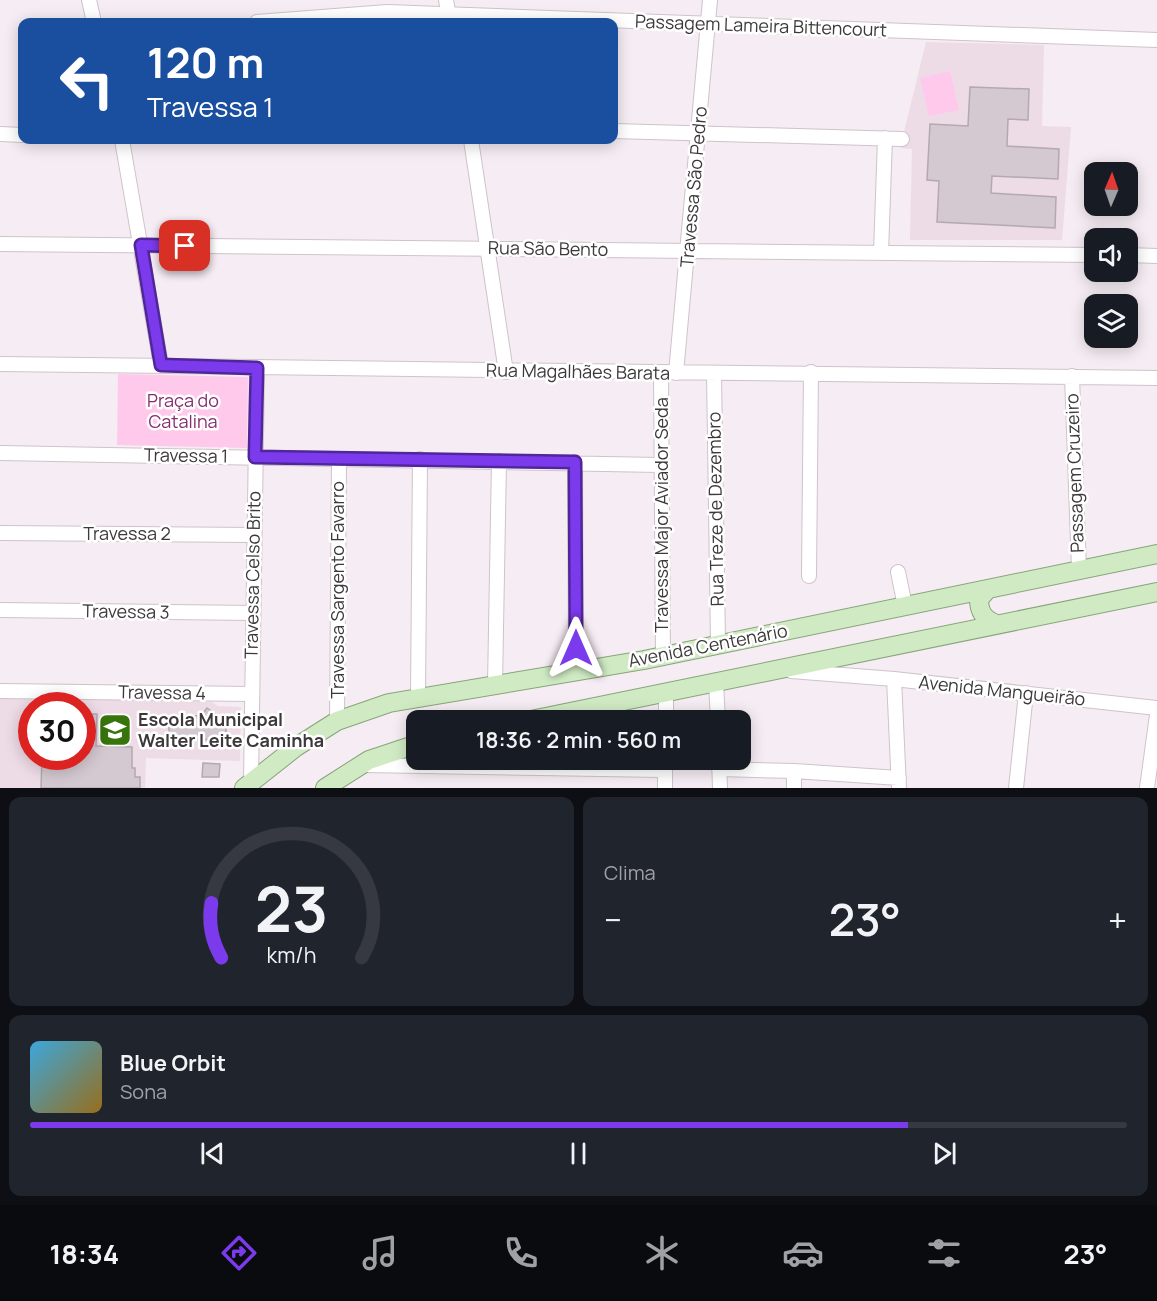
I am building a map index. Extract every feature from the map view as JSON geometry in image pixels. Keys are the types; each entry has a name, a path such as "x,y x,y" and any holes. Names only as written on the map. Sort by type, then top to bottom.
{"main road":[{"name":"Avenida Centenário","path":"248,786 275,763 337,721 365,710 418,697 663,656 1157,554"},
{"path":"988,589 979,599 979,608 984,616 994,623"},
{"name":"Avenida Centenário","path":"583,710 853,655 994,623 1157,592"},
{"path":"957,596 969,602 972,610 973,619 967,629"},
{"path":"334,784 359,765 406,748"}],"street":[{"path":"89,0 93,18"},
{"path":"446,0 450,18"},
{"name":"Travessa São Pedro","path":"676,373 689,251 710,0"},
{"name":"Passagem Lameira Bittencourt","path":"309,18 387,12 441,18"},
{"name":"Passagem Lameira Bittencourt","path":"618,22 1157,40"},
{"path":"618,131 902,139"},
{"path":"0,134 18,135"},
{"path":"880,253 885,138"},
{"path":"123,144 161,365"},
{"path":"472,144 506,372"},
{"name":"Rua São Bento","path":"0,244 1084,255"},
{"path":"1138,255 1157,256"},
{"name":"Rua Magalhães Barata","path":"0,364 506,372 811,372 1157,378"},
{"name":"Travessa Celso Brito","path":"248,786 251,747 257,368"},
{"path":"810,576 811,372"},
{"name":"Travessa Major Aviador Seda","path":"661,373 663,656"},
{"name":"Rua Treze de Dezembro","path":"714,373 718,644"},
{"name":"Passagem Cruzeiro","path":"1072,376 1078,570"},
{"name":"Travessa 1","path":"0,453 660,465"},
{"name":"Travessa Sargento Favarro","path":"337,721 339,459"},
{"path":"418,697 420,459"},
{"path":"495,685 498,461"},
{"path":"575,462 576,671"},
{"name":"Travessa 2","path":"0,533 254,535"},
{"path":"897,572 905,606"},
{"name":"Travessa 3","path":"0,610 253,613"},
{"path":"846,676 842,673 842,664 853,655"},
{"name":"Avenida Mangueirão","path":"780,670 894,679 1157,708"},
{"path":"751,767 794,771 826,781 899,783 894,679"},
{"path":"716,683 717,710"},
{"name":"Travessa 4","path":"0,691 252,694"},
{"path":"1016,788 1026,693"},
{"path":"666,694 666,710"},
{"path":"1147,788 1157,715"},
{"path":"251,747 260,756 275,763"},
{"path":"359,765 406,765"},
{"path":"664,788 665,770"},
{"path":"719,770 720,788"},
{"path":"794,771 794,788"}],"shaded area":[{"path":"926,42 1044,45 1042,126 1071,127 1062,240 910,240 912,149 900,148"},
{"path":"0,696 18,697 18,770 96,770 96,699 212,702 218,706 241,707 240,761 146,758 145,788 0,788"}],"green space":[{"path":"950,71 959,110 929,116 920,78"},
{"name":"Praça do Catalina","path":"118,374 248,377 247,448 117,445"}],"building":[{"path":"970,87 1029,89 1028,120 1008,119 1007,146 1059,149 1058,179 992,176 991,193 1056,197 1055,228 937,222 939,181 927,180 930,124 968,126"},
{"path":"207,708 219,716 226,716 226,740 169,739 169,724 174,724 174,715 201,716"},
{"path":"96,746 132,747 132,768 135,768 135,777 140,777 140,788 41,788 42,770 96,770"},
{"path":"203,763 220,764 219,777 202,777"}],"place":[{"name":"Escola Municipal Walter Leite Caminha","path":"115,730"}],"route":[{"path":"185,246 141,245 161,365 257,368 255,457 575,462 576,648"}]}
